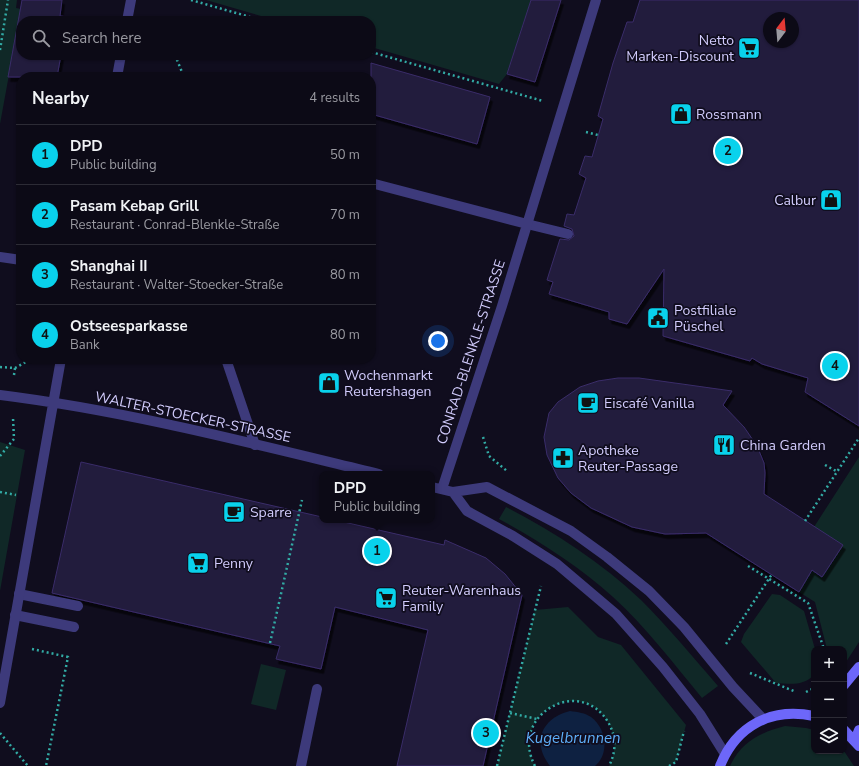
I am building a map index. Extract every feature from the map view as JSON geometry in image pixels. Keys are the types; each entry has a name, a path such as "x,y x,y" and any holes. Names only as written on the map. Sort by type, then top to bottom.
{"street":[{"path":"128,16 131,0"},
{"name":"CONRAD-BLENKLE-STRASSE","path":"442,489 527,224 596,0"},
{"path":"118,72 120,60"},
{"path":"376,184 568,234"},
{"path":"0,258 16,260"},
{"path":"0,703 52,402 60,364"},
{"path":"228,364 255,445"},
{"name":"WALTER-STOECKER-STRASSE","path":"0,395 52,402 131,417 366,471"},
{"path":"435,488 453,492 488,487 571,531 608,557 649,591 684,627 733,687 763,719"},
{"path":"453,492 467,511 513,536 557,564 616,614 663,667 700,714 725,754"},
{"path":"19,594 78,606"},
{"path":"15,615 74,627"},
{"path":"846,682 859,667"},
{"path":"300,766 317,689"},
{"path":"720,766 725,754 741,734 763,719 789,713 811,716"},
{"path":"847,732 858,739"}],"path":[{"path":"0,50 8,0"},
{"path":"191,0 247,16"},
{"path":"376,53 547,102"},
{"path":"177,60 182,72"},
{"path":"586,132 598,135"},
{"path":"0,366 15,368 22,364"},
{"path":"482,431 489,456 513,475"},
{"path":"805,521 859,438"},
{"path":"0,456 14,439"},
{"path":"825,465 838,472"},
{"path":"0,492 20,496"},
{"path":"270,643 302,500"},
{"path":"748,566 808,603 823,646"},
{"path":"726,644 772,574"},
{"path":"497,766 541,586"},
{"path":"722,640 730,650"},
{"path":"10,644 68,657 46,766"},
{"path":"749,672 801,694 811,690"},
{"path":"535,766 529,746 532,727 537,719 552,706 562,702 572,701 591,706 600,712 612,728 615,748 609,766"},
{"path":"510,713 537,719"},
{"path":"669,766 676,762 686,725"},
{"path":"0,733 28,766"}],"green space":[{"path":"0,0 17,0 16,8 21,9 20,16 16,16 16,36 0,124"},
{"path":"206,0 531,0 507,74 499,84 376,48 376,16 261,16"},
{"path":"0,442 25,450 0,591"},
{"path":"859,457 859,642 847,660 847,646 826,646 815,602 799,592 812,570 822,577 842,545 814,527"},
{"path":"506,507 559,537 593,560 626,586 661,621 718,686 702,698 648,633 613,597 587,575 558,555 499,519"},
{"path":"772,594 780,595 804,611 814,646 811,646 811,678 801,683 776,683 741,642 744,634"},
{"path":"568,607 598,637 621,645 686,725 676,762 669,766 609,766 614,750 614,739 608,722 596,708 581,702 565,702 551,707 539,717 531,731 529,748 535,766 497,766 535,610"},
{"path":"261,664 286,670 276,710 251,704"},
{"path":"785,726 811,729 811,754 846,754 854,766 730,766 740,750 746,744 768,731"}],"water":[{"name":"Kugelbrunnen","path":"570,711 591,717 600,727 603,734 604,748 600,761 595,766 550,766 544,757 541,748 542,732 552,719 560,714"}],"building":[{"path":"22,0 62,0 60,16 19,16"},
{"path":"531,0 561,0 535,82 507,74"},
{"path":"640,0 859,0 859,426 805,392 808,378 762,364 752,358 750,361 663,336 664,269 627,324 609,319 609,312 549,294 553,282 547,280 560,239 569,240 574,236 572,229 564,226 567,214 574,215 586,178 579,174 585,156 592,157 603,119 598,116 613,63 627,22 633,22"},
{"path":"16,33 16,60 60,60 58,72 16,72 16,77 8,77"},
{"path":"371,63 490,97 477,144 376,115 376,72 371,72"},
{"path":"618,378 639,378 732,391 723,405 744,427 757,446 764,463 764,494 843,545 822,577 812,570 799,592 706,533 665,534 632,527 591,508 571,493 558,478 547,455 544,437 549,413 558,402 580,387 598,381"},
{"path":"81,462 319,516 319,523 348,523 444,545 445,540 486,558 505,574 522,595 483,766 397,766 428,630 335,607 321,669 276,659 280,646 52,593"}],"place":[{"name":"Netto Marken-Discount","path":"749,48"},
{"name":"Rossmann","path":"681,114"},
{"name":"Pasam Kebap Grill","path":"728,151"},
{"name":"Calbur","path":"831,200"},
{"name":"Postfiliale Püschel","path":"658,318"},
{"name":"Ostseesparkasse","path":"835,366"},
{"name":"Wochenmarkt Reutershagen","path":"329,383"},
{"name":"Eiscafé Vanilla","path":"588,403"},
{"name":"China Garden","path":"724,445"},
{"name":"Apotheke Reuter-Passage","path":"563,458"},
{"name":"Sparre","path":"234,512"},
{"name":"DPD","path":"377,551"},
{"name":"Penny","path":"198,563"},
{"name":"Reuter-Warenhaus Family","path":"386,598"},
{"name":"Shanghai II","path":"486,733"}]}
